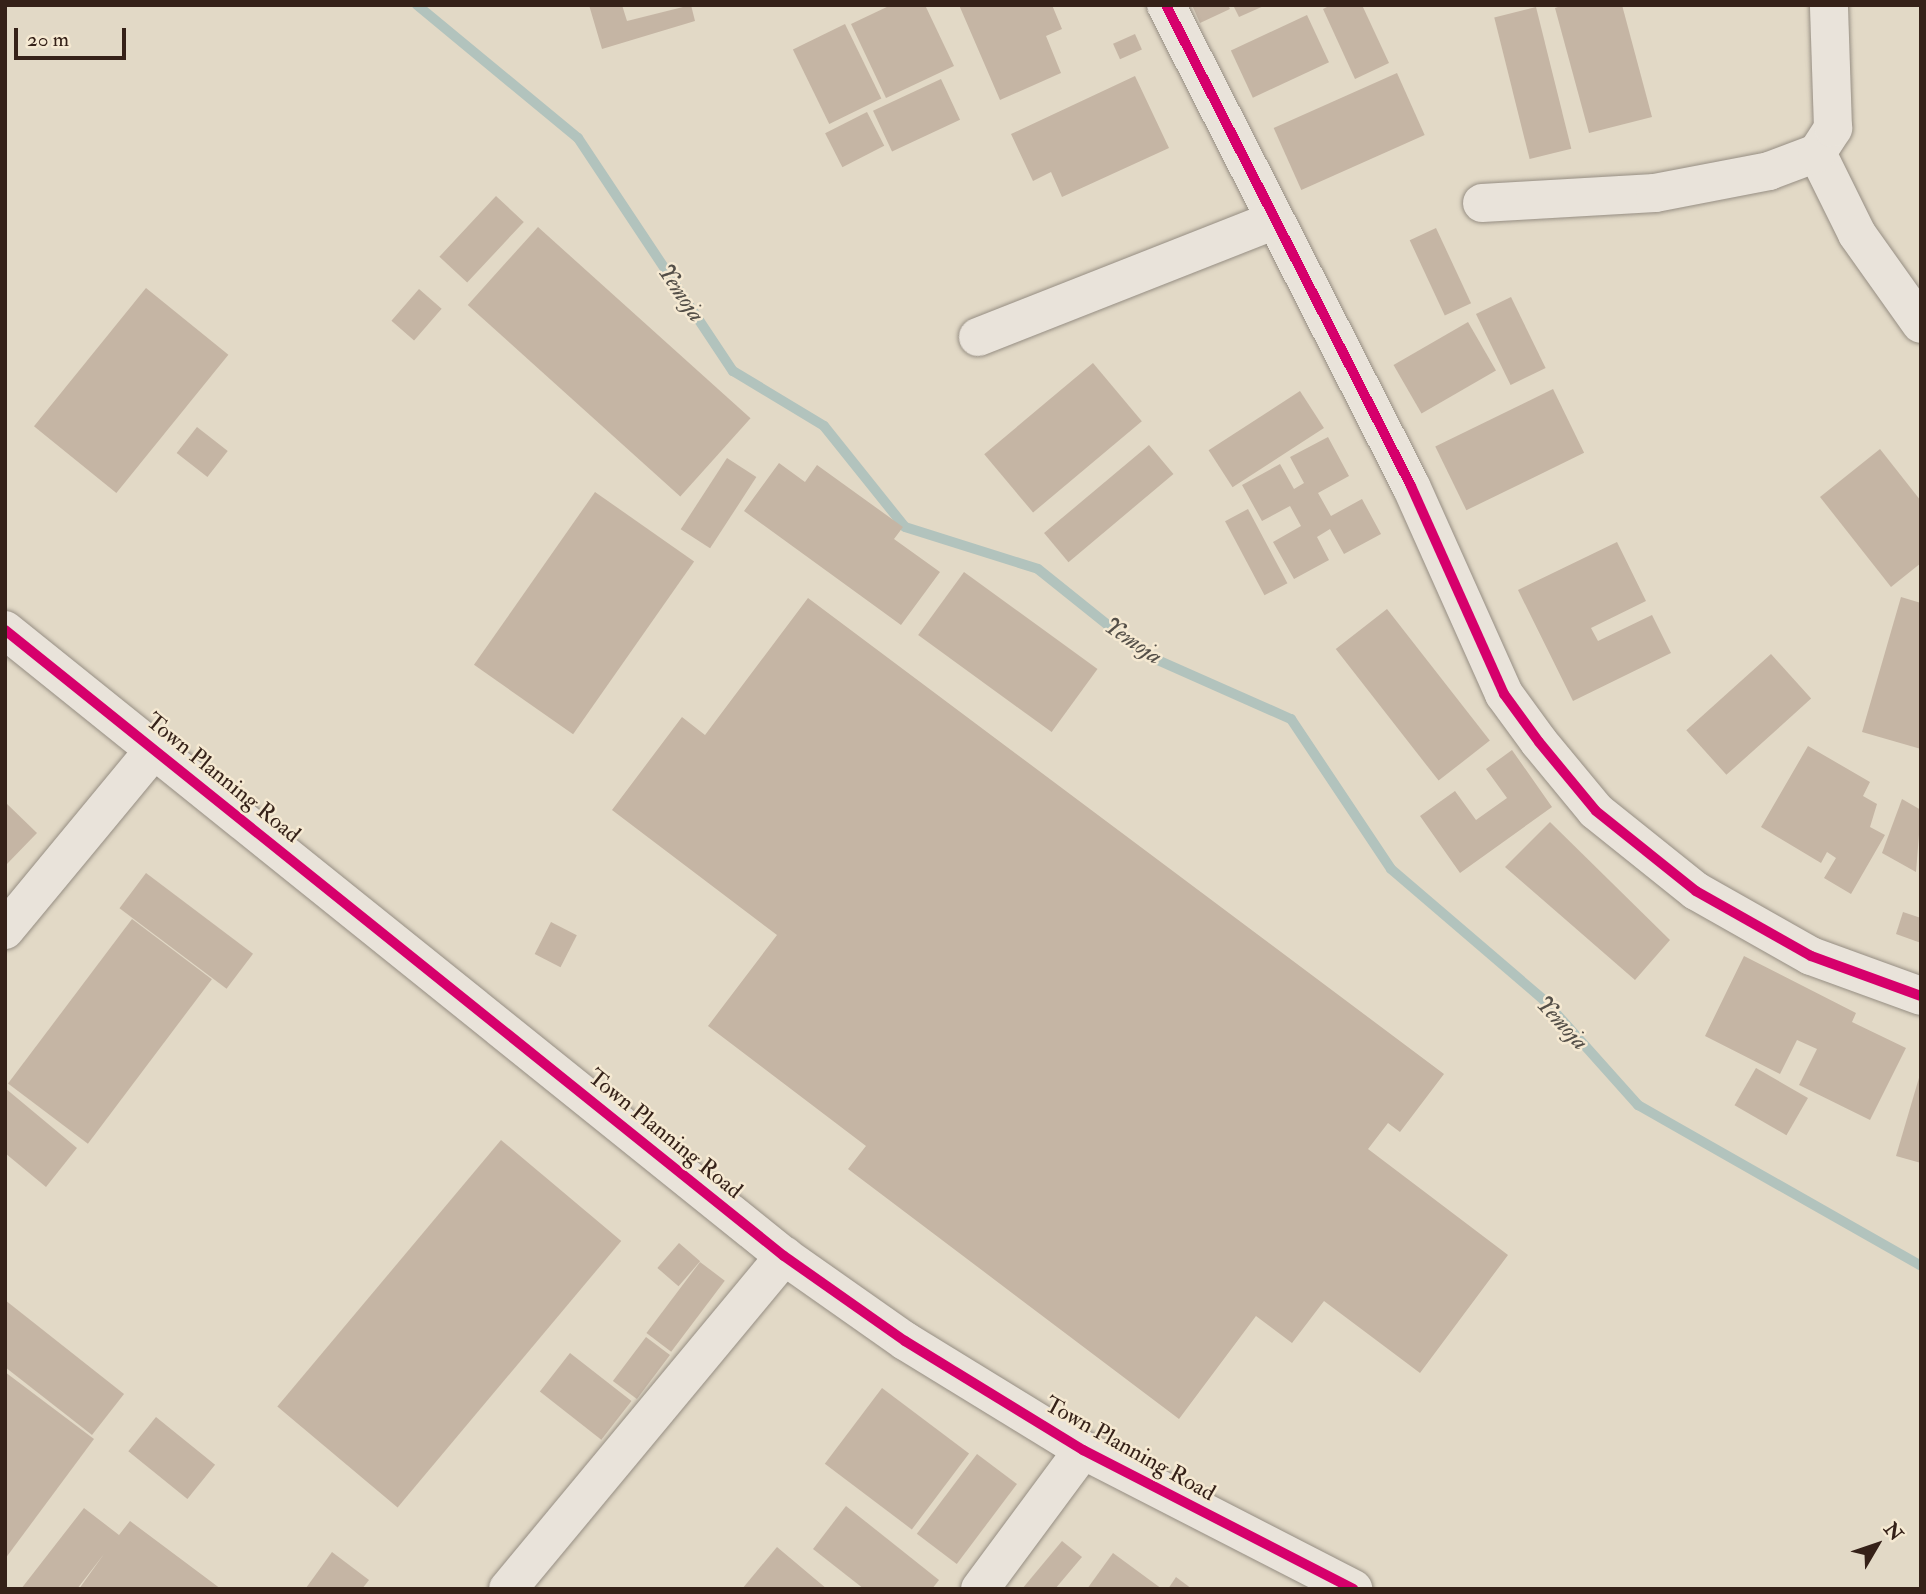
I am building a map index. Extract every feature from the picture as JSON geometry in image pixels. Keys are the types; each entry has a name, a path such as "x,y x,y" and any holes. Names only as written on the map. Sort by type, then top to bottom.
{"street":[{"path":"1166,5 1272,221 1411,486 1504,694 1587,801 1696,891 1811,956 1921,996"},
{"path":"1482,203 1655,193 1769,171 1817,153 1833,128 1829,5"},
{"path":"1817,153 1857,234 1921,324"},
{"path":"978,337 1272,221"},
{"name":"Town Planning Road","path":"5,630 784,1256 905,1341 1083,1450 1342,1587"},
{"path":"5,930 154,750"},
{"path":"508,1589 784,1256"},
{"path":"979,1589 1083,1450"}],"building":[{"path":"589,5 622,5 627,21 691,5 695,21 602,49"},
{"path":"891,5 925,5 954,66 886,98 851,24"},
{"path":"959,5 1052,5 1062,29 1046,36 1061,73 1000,100"},
{"path":"1192,5 1228,5 1230,9 1200,23"},
{"path":"1233,5 1266,5 1239,17"},
{"path":"1331,5 1362,5 1389,63 1355,79 1323,9"},
{"path":"1564,5 1622,5 1652,117 1589,133 1555,8"},
{"path":"1536,7 1571,149 1530,159 1494,17"},
{"path":"1307,15 1329,62 1253,98 1231,50"},
{"path":"845,24 881,99 829,124 793,49"},
{"path":"1135,34 1142,50 1120,59 1113,44"},
{"path":"1397,73 1425,135 1301,190 1274,128"},
{"path":"1135,76 1169,148 1062,197 1051,172 1033,181 1011,134"},
{"path":"941,79 960,120 892,151 873,111"},
{"path":"867,112 884,146 842,167 825,133"},
{"path":"496,196 524,222 467,283 439,257"},
{"path":"538,227 751,418 680,496 468,305"},
{"path":"1436,228 1471,303 1445,315 1410,240"},
{"path":"146,288 228,355 116,493 34,426"},
{"path":"419,289 442,309 414,340 391,321"},
{"path":"1511,297 1546,368 1511,385 1476,314"},
{"path":"1468,322 1496,370 1422,413 1394,365"},
{"path":"1093,363 1142,421 1033,512 984,454"},
{"path":"1553,389 1584,453 1466,510 1435,446"},
{"path":"1300,391 1324,428 1233,487 1209,450"},
{"path":"197,427 228,451 207,477 177,453"},
{"path":"1328,437 1349,476 1318,493 1331,516 1362,499 1381,534 1344,554 1330,529 1317,537 1329,560 1294,579 1273,542 1301,526 1290,506 1262,521 1242,485 1280,464 1294,489 1304,483 1290,457"},
{"path":"1149,445 1173,474 1068,562 1044,533"},
{"path":"1880,449 1921,501 1921,563 1891,587 1820,497"},
{"path":"727,458 756,477 710,548 681,529"},
{"path":"779,463 805,482 817,465 903,527 894,539 940,572 901,625 744,511"},
{"path":"595,492 694,561 573,734 474,665"},
{"path":"1248,509 1287,583 1264,595 1225,521"},
{"path":"1617,542 1646,601 1591,628 1598,641 1652,615 1671,653 1573,701 1518,590"},
{"path":"964,572 1097,669 1052,732 918,635"},
{"path":"1901,597 1921,603 1921,749 1862,732"},
{"path":"808,598 1444,1074 1400,1132 1388,1123 1368,1149 1508,1255 1420,1373 1324,1301 1292,1343 1256,1316 1179,1419 848,1169 866,1146 708,1026 777,935 612,810 682,717 705,735"},
{"path":"1387,609 1490,741 1439,781 1336,649"},
{"path":"1771,654 1811,699 1726,775 1686,730"},
{"path":"1808,746 1870,782 1863,796 1877,804 1870,827 1885,835 1851,894 1824,878 1836,858 1827,852 1821,863 1761,827"},
{"path":"1512,750 1552,807 1460,873 1420,816 1455,791 1476,820 1507,798 1486,769"},
{"path":"1902,799 1921,810 1916,872 1882,853"},
{"path":"5,802 37,833 5,866"},
{"path":"1550,822 1670,940 1635,980 1505,867"},
{"path":"146,873 253,954 227,989 120,908"},
{"path":"1903,912 1921,918 1921,943 1896,934"},
{"path":"132,919 212,979 88,1144 8,1084"},
{"path":"551,922 577,935 560,967 535,954"},
{"path":"1744,956 1856,1013 1852,1022 1906,1048 1870,1120 1799,1085 1817,1049 1797,1040 1780,1074 1705,1036"},
{"path":"1756,1068 1808,1098 1786,1135 1734,1105"},
{"path":"1921,1071 1921,1163 1896,1156"},
{"path":"5,1088 77,1148 46,1187 5,1153"},
{"path":"501,1140 621,1241 398,1508 277,1407"},
{"path":"679,1243 700,1261 678,1286 657,1268"},
{"path":"700,1262 725,1281 671,1352 646,1333"},
{"path":"5,1300 124,1394 92,1435 5,1367"},
{"path":"646,1337 670,1355 637,1399 613,1381"},
{"path":"570,1353 631,1401 601,1440 540,1392"},
{"path":"5,1372 94,1439 5,1559"},
{"path":"882,1388 969,1454 912,1529 825,1464"},
{"path":"156,1417 215,1465 187,1499 128,1451"},
{"path":"977,1454 1017,1484 957,1564 917,1534"},
{"path":"846,1506 939,1580 932,1589 864,1589 813,1549"},
{"path":"84,1508 119,1535 130,1521 221,1589 79,1589 104,1554 77,1589 21,1589"},
{"path":"1062,1541 1082,1557 1055,1589 1022,1589"},
{"path":"777,1547 827,1589 742,1589"},
{"path":"332,1552 369,1580 362,1589 306,1588"},
{"path":"1113,1553 1162,1589 1087,1589"},
{"path":"1176,1577 1192,1589 1168,1589"}],"waterway":[{"name":"Yemoja","path":"417,5 578,138 733,371 824,426 905,527 1038,569 1144,654 1291,719 1391,869 1545,1001 1638,1105 1921,1266"}],"cycle path":[{"path":"1166,5 1411,486 1504,694 1539,742 1596,811 1696,891 1811,956 1921,996"},
{"path":"5,630 784,1256 905,1341 1083,1450 1353,1589"}]}
